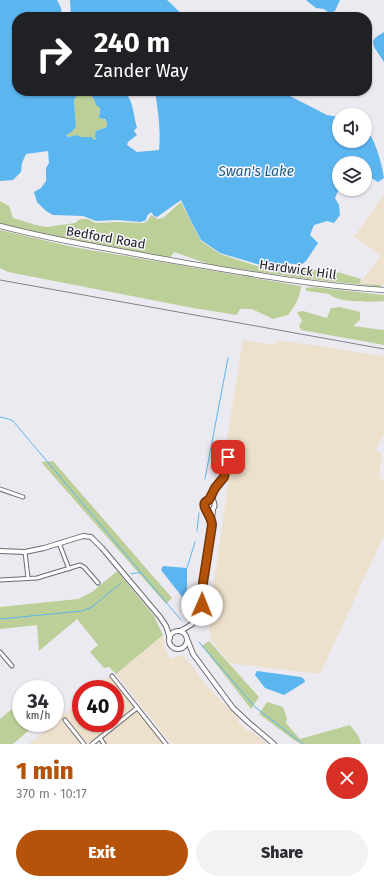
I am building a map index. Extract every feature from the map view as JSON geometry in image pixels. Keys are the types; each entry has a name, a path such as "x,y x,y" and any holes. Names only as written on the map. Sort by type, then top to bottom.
{"main road":[{"name":"Bedford Road","path":"0,226 60,240 209,267"},
{"name":"Hardwick Hill","path":"209,267 297,281 384,290"}],"street":[{"path":"212,520 207,510 204,508 204,504 209,500 224,477 228,457"},
{"path":"0,489 23,497"},
{"path":"170,638 171,634 197,620 202,605 203,583 213,509 215,506 213,492"},
{"path":"209,500 214,502"},
{"path":"207,510 213,509"},
{"path":"0,551 25,552 83,536 91,537 166,626 170,643 173,647 181,648 193,654"},
{"path":"60,543 69,569"},
{"path":"25,552 28,578"},
{"path":"0,580 37,578 80,565 84,567 98,583"},
{"path":"187,636 193,623"},
{"path":"166,626 183,632 187,636 193,654 233,708 274,744"},
{"path":"181,648 185,646 188,641"},
{"path":"0,652 12,666"},
{"path":"112,676 166,744"},
{"path":"124,718 137,708"},
{"path":"65,720 84,744"},
{"path":"92,744 107,732"},
{"path":"100,738 104,744"}],"shaded area":[{"path":"384,195 384,285 359,284 381,256 354,237"},
{"path":"243,340 273,345 278,340 384,356 384,433 376,450 382,454 379,477 384,481 384,535 320,674 230,663 211,640 209,627 212,596 231,464 223,463"},
{"path":"163,635 163,645 170,659 183,655 209,688 239,719 238,722 267,744 171,744 124,684 124,680 121,680 116,674"},
{"path":"110,676 113,680 105,680"},
{"path":"124,694 163,744 29,744 43,732 64,732 64,714 72,708 72,732 124,732"}],"green space":[{"path":"76,96 92,96 100,107 99,114 107,123 107,127 96,131 97,140 93,139 92,137 81,137 77,135 68,137 66,135 72,132 76,127 74,100"},
{"path":"0,201 9,206 13,218 46,227 75,223 80,219 88,219 95,223 144,223 151,215 158,219 163,218 181,202 201,241 220,254 257,266 324,270 341,273 361,279 360,284 381,285 381,287 309,279 211,265 174,252 170,258 52,237 0,224"},
{"path":"0,230 73,247 301,286 300,294 297,302 288,315 273,319 252,309 240,309 237,315 193,308 8,272 0,268"},
{"path":"314,287 384,295 384,301 363,302 339,299 329,294 307,291 305,288"},
{"path":"340,307 360,312 360,320 353,326 384,330 384,345 301,330 299,326 302,321 297,312 303,311 327,318 331,308"},
{"path":"53,461 172,598 166,604 41,462"},
{"path":"117,571 154,616 163,635 116,674 109,667 104,668 90,652 98,645 77,619 39,651 37,625 0,629 0,607 78,599 92,592"},
{"path":"209,641 259,697 251,709 202,646"},
{"path":"267,702 283,707 287,718 286,723 300,739 350,725 359,737 361,744 301,744 259,714"},
{"path":"12,709 12,732 27,732 13,744 0,744 0,719"}],"water":[{"name":"Swan's Lake","path":"0,0 57,0 61,8 61,12 12,12 12,96 76,96 74,100 76,127 72,132 66,135 68,137 77,135 81,137 92,137 93,139 97,140 95,137 96,131 107,127 105,119 99,118 100,108 96,105 92,96 128,96 137,127 134,131 137,135 128,142 127,145 137,152 159,150 160,142 156,96 290,96 327,115 332,116 332,148 372,148 372,138 380,159 384,178 378,182 372,178 372,156 332,156 332,196 336,196 335,198 339,205 340,215 334,223 327,221 314,225 310,235 318,243 306,261 301,265 287,263 275,266 260,265 220,253 201,240 181,200 157,217 151,212 147,216 146,220 141,222 117,220 96,221 83,216 53,215 46,211 37,202 34,192 41,188 46,181 46,168 49,163 48,151 26,154 22,163 21,172 13,180 0,181"},
{"path":"70,0 167,0 180,12 71,12"},
{"path":"306,0 340,0 335,11 332,12 316,8"},
{"path":"384,32 384,62 374,47 373,41"},
{"path":"163,566 187,568 187,603 161,570"},
{"path":"257,671 301,677 305,682 284,695 265,688 255,675"}],"waterway":[{"path":"205,479 228,358"},
{"path":"0,417 13,421 181,620"},
{"path":"197,531 199,513"},
{"path":"187,568 195,542"},
{"path":"131,574 140,573"},
{"path":"0,619 82,611 92,607 121,583"},
{"path":"199,642 255,707 303,744"}],"railway":[{"path":"0,280 384,349"}],"route":[{"path":"202,605 203,583 212,525 212,520 207,510 204,508 204,502 209,500 215,488 224,477 228,457"}]}
